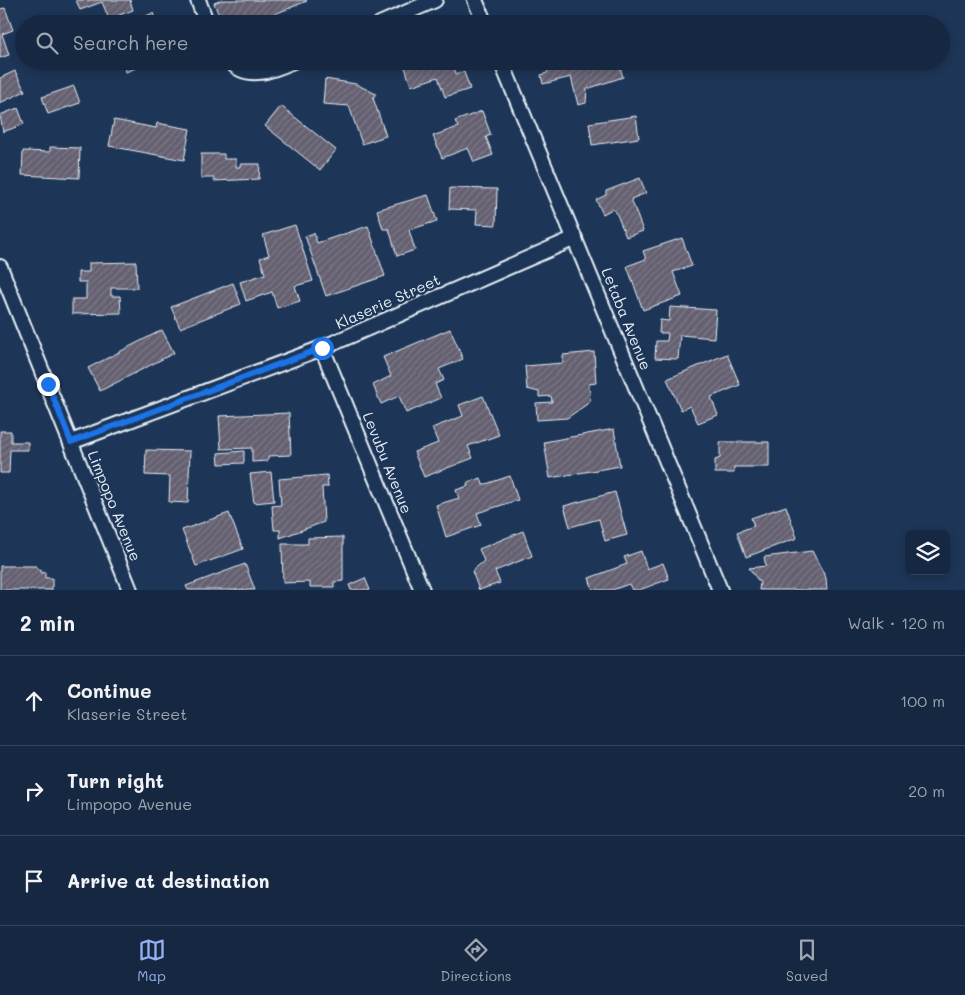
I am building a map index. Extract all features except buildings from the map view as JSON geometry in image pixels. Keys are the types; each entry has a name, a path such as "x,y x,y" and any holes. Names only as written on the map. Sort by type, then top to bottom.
{"street":[{"path":"198,0 204,15"},
{"path":"401,15 435,0"},
{"path":"475,0 481,15"},
{"path":"248,70 260,73 268,70"},
{"name":"Letaba Avenue","path":"505,70 720,590"},
{"name":"Klaserie Street","path":"71,442 322,348 575,238"},
{"name":"Limpopo Avenue","path":"0,267 130,590"},
{"name":"Levubu Avenue","path":"322,348 422,590"}],"route":[{"path":"48,384 71,442 322,348"}]}
